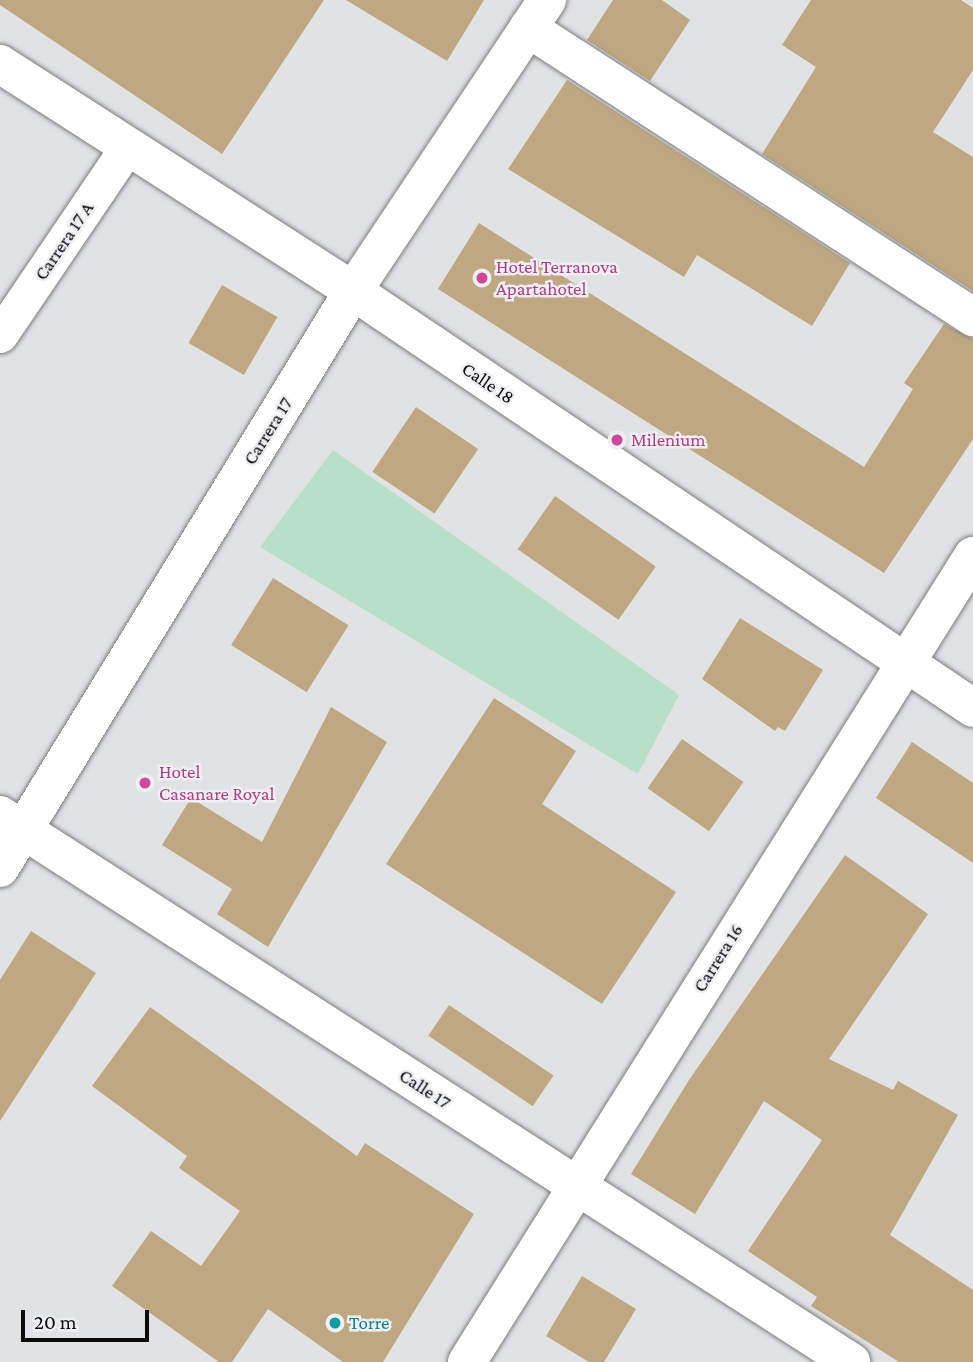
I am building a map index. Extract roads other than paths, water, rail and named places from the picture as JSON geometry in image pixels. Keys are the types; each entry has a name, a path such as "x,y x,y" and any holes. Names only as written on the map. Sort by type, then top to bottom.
{"street":[{"name":"Carrera 17","path":"0,868 11,822 353,291 537,14"},
{"path":"537,14 973,317"},
{"name":"Calle 18","path":"0,64 353,291 904,666 973,709"},
{"name":"Carrera 17 A","path":"0,335 128,146"},
{"name":"Carrera 16","path":"467,1362 574,1184 973,556"},
{"name":"Calle 17","path":"11,822 851,1362"}],"place":[{"name":"Hotel Terranova Apartahotel","path":"482,278"},
{"name":"Milenium","path":"617,440"},
{"name":"Hotel Casanare Royal","path":"145,783"},
{"name":"Torre","path":"335,1323"}]}
